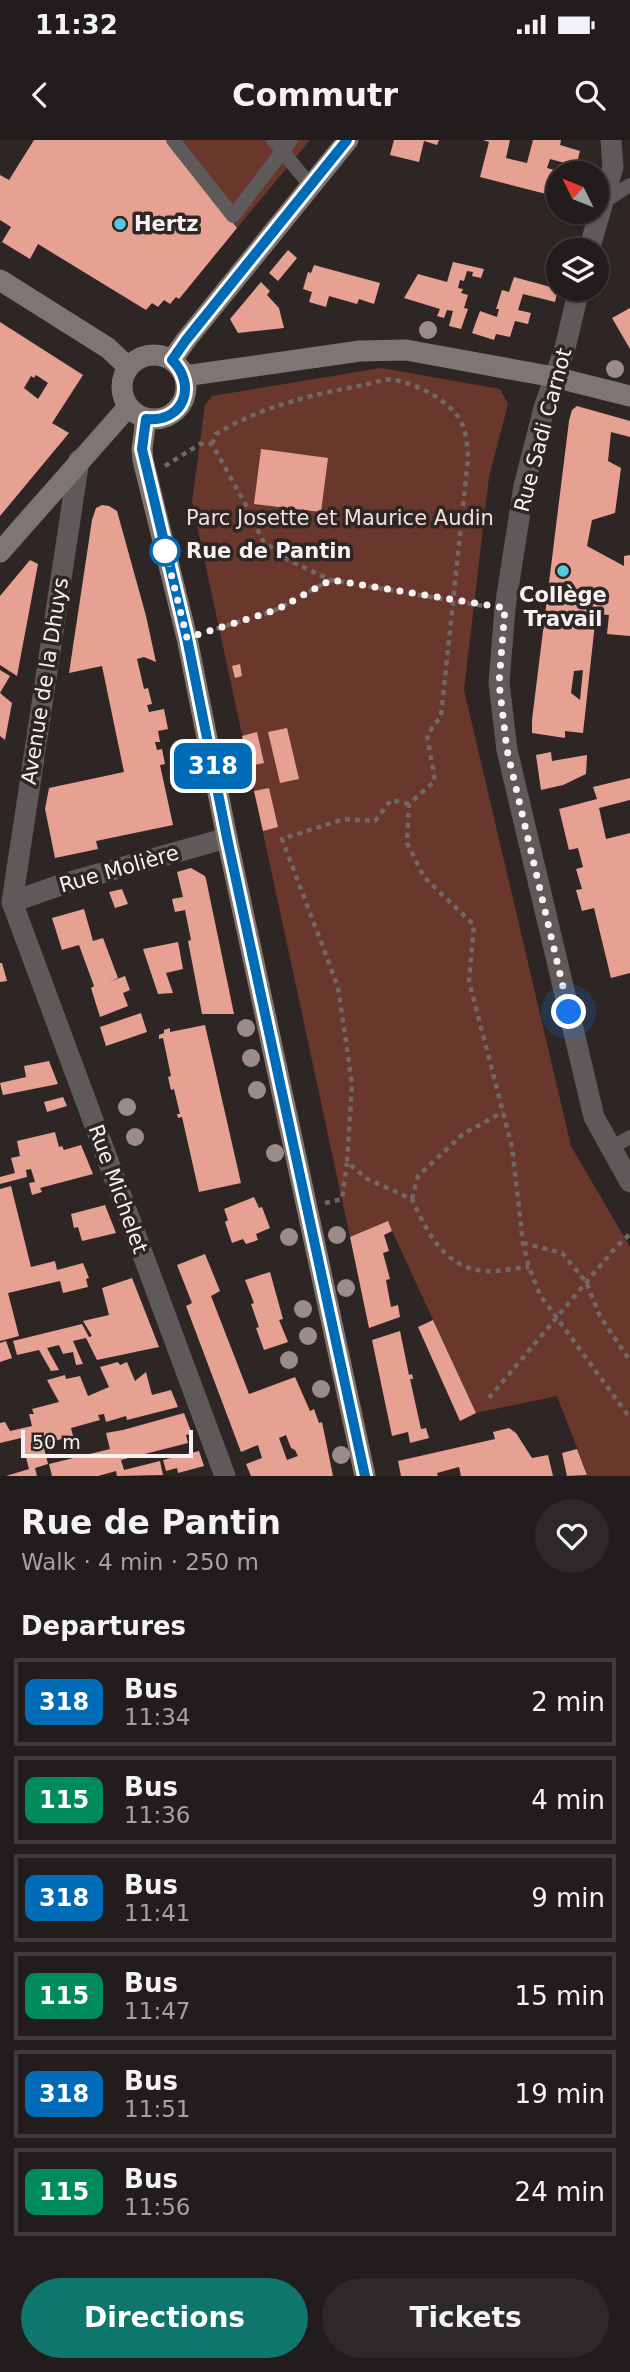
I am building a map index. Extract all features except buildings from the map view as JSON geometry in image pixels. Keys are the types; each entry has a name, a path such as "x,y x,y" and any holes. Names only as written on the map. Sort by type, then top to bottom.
{"main road":[{"path":"348,140 186,340 178,368 186,386 180,405 164,418 146,419 128,407 121,388 122,378 128,367 153,354 178,368 360,351 405,350 554,377 630,396"},
{"path":"0,280 108,348 128,367"},
{"path":"0,552 128,407"},
{"path":"146,419 142,449 147,478 187,638 227,838 365,1476"}],"street":[{"path":"609,176 612,167 611,140"},
{"name":"Rue Sadi Carnot","path":"576,301 524,486 505,608 499,683 507,750 594,1117 630,1182"},
{"name":"Avenue de la Dhuys","path":"12,902 79,460"},
{"name":"Rue Molière","path":"12,902 66,883 227,838"},
{"name":"Rue Michelet","path":"12,902 225,1476"}],"lane":[{"path":"173,140 233,215 282,144 310,185"},
{"path":"609,198 630,185"},
{"path":"611,1148 630,1137"}],"path":[{"path":"212,444 216,434 256,413 339,389 393,379 428,392 447,405 460,419 466,437 468,459 441,716 427,734 435,781 409,804 407,843 424,877 474,925 469,981 512,1147 523,1244 529,1267 540,1295 630,1418"},
{"path":"147,478 200,444 212,444"},
{"path":"212,444 247,507 262,541 288,560 331,580 505,608"},
{"path":"187,638 276,610 331,580"},
{"path":"307,1208 342,1199 352,1084 338,987 282,839 344,819 375,821 391,800 409,804"},
{"path":"412,1199 418,1176 463,1134 503,1112"},
{"path":"347,1162 367,1179 412,1199 426,1228 450,1260 484,1271 529,1267"},
{"path":"489,1398 616,1247 630,1234"},
{"path":"523,1244 562,1253 586,1282 600,1317 630,1361"}],"green space":[{"path":"168,140 310,140 237,228"},
{"name":"Parc Josette et Maurice Audin","path":"381,368 500,389 508,404 489,477 464,690 571,1146 630,1247 630,1476 588,1476 557,1396 476,1413 388,1222 350,1237 192,502 205,405 212,396"}],"bus line":[{"name":"318","path":"347,140 172,360 184,376 185,396 173,413 155,420 146,419 142,449 187,638 227,838 365,1476"}],"place":[{"name":"Hertz","path":"120,224"},
{"name":"Rue de Pantin","path":"165,551"},
{"name":"Collège Travail","path":"563,571"}],"route":[{"path":"165,551 164,545 187,638 276,610 331,580 505,608 499,683 507,750 569,1012"}]}
